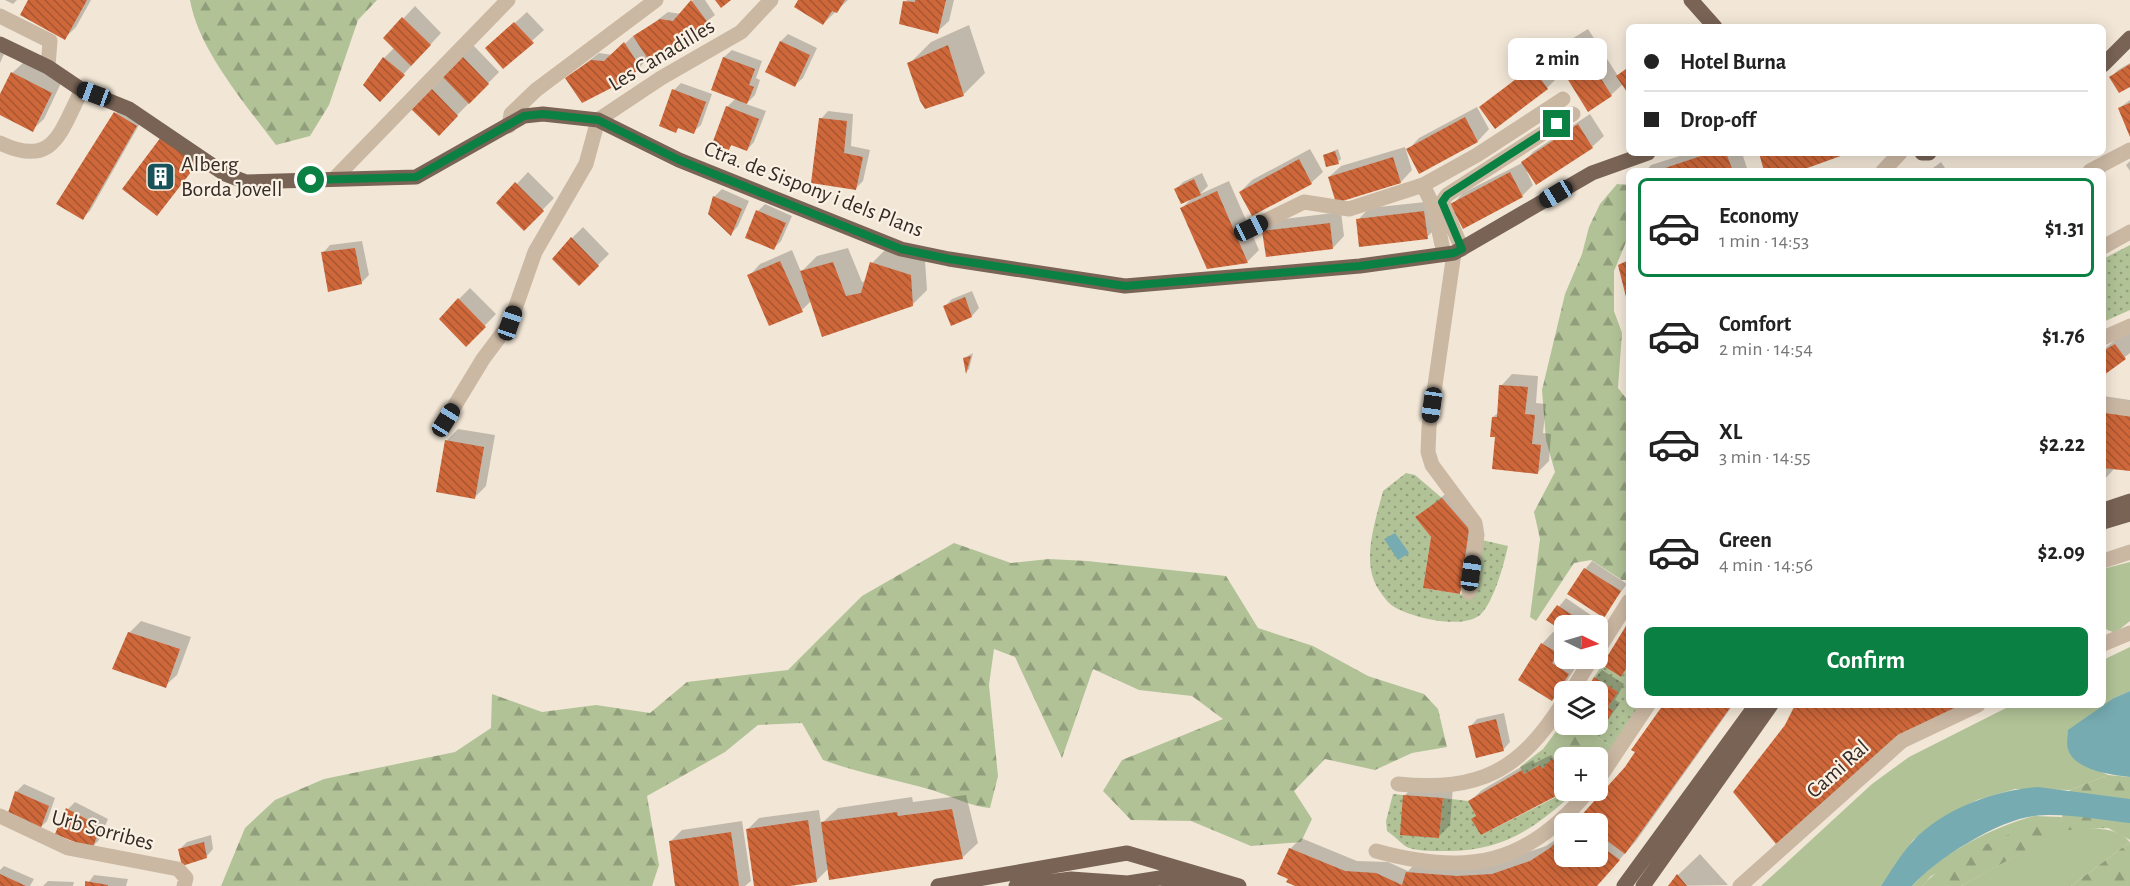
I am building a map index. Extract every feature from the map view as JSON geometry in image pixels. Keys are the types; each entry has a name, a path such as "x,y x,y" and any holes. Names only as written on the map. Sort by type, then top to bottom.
{"main road":[{"path":"1691,0 1712,24"},
{"path":"2106,62 2130,38"},
{"name":"Ctra. de Sispony i dels Plans","path":"0,44 48,67 82,90 137,113 225,174 246,182 416,177 524,116 543,114 598,120 679,160 901,249 949,259 1125,286 1348,267 1453,252 1592,173 1640,156"},
{"path":"2106,509 2130,501"},
{"path":"2106,521 2130,514"},
{"path":"1624,886 1754,708"},
{"path":"1643,886 1769,708"},
{"path":"1126,855 1113,861 1111,870 1126,881"},
{"path":"1126,855 1141,866 1140,875 1126,881"},
{"path":"938,886 1126,855 1239,886"},
{"path":"1016,886 1071,879 1126,881 1160,879 1205,886"}],"street":[{"path":"335,178 508,0"},
{"path":"509,126 510,114 536,90 656,0"},
{"name":"Les Canadilles","path":"598,120 661,78 741,32 771,0"},
{"path":"0,16 50,41 48,67"},
{"path":"0,143 18,151 32,153 45,149 55,140 82,90"},
{"path":"1251,228 1304,202 1349,209 1423,185 1477,155 1563,99"},
{"path":"1469,592 1477,535 1475,523 1432,465 1428,452 1429,427 1453,252 1442,202 1447,195 1573,114"},
{"path":"446,420 483,359 510,323 535,252 586,164 598,120"},
{"path":"2096,168 2130,150"},
{"path":"1886,168 1897,156"},
{"path":"1423,185 1453,252"},
{"path":"2106,246 2130,232"},
{"path":"2106,337 2128,328"},
{"path":"2106,405 2130,409"},
{"path":"2106,560 2130,552"},
{"path":"1608,634 1626,606"},
{"path":"2106,643 2130,633"},
{"path":"1608,765 1646,708"},
{"name":"Cami Ral","path":"1740,886 1902,741 1972,708"},
{"path":"1398,784 1450,786 1481,779 1511,763 1531,746 1554,717"},
{"path":"1376,851 1420,862 1485,862 1539,840 1578,801"},
{"name":"Urb Sorribes","path":"0,816 68,848 178,869 186,878 184,886"}],"green space":[{"path":"190,0 377,0 358,20 329,105 310,136 276,145 213,57 195,19"},
{"path":"1617,184 1626,185 1626,242 1614,271 1614,311 1622,333 1618,388 1626,398 1626,580 1622,580 1591,560 1574,563 1536,621 1530,617 1540,539 1534,512 1555,472 1546,440 1542,390 1565,294 1582,254 1589,227 1600,204"},
{"path":"2130,245 2130,310 2106,321 2106,257"},
{"path":"1406,473 1415,475 1442,498 1415,517 1431,537 1423,588 1472,596 1482,540 1508,546 1494,592 1486,608 1473,619 1449,622 1409,613 1390,604 1376,585 1370,563 1370,551 1383,491"},
{"path":"954,543 1011,563 1049,559 1087,561 1226,576 1258,628 1313,646 1368,676 1424,694 1438,709 1447,747 1412,753 1375,770 1325,759 1294,791 1312,819 1301,842 1251,846 1191,821 1131,820 1103,791 1122,760 1223,719 1192,696 1139,690 1093,669 1062,758 1015,657 994,649 989,685 998,776 990,808 823,760 802,723 758,725 725,752 647,796 659,865 652,886 221,886 245,828 275,800 324,779 455,752 491,728 492,694 542,712 596,705 650,713 687,682 788,670 862,596"},
{"path":"2130,562 2130,621 2115,633 2106,629 2106,568"},
{"path":"2130,647 2130,691 2114,698 2098,770 2108,775 2070,790 2015,789 1977,800 1949,815 1913,840 1881,886 1761,886 1872,784 1909,757 2006,708 2106,708 2106,659"},
{"path":"1599,669 1608,669 1621,677 1626,669 1626,708 1638,708 1613,747 1594,735 1608,735 1608,719 1613,711 1608,707 1618,692 1608,686 1608,681 1600,681 1594,677"},
{"path":"1554,734 1594,735 1613,747 1608,754 1608,747 1554,747 1554,759 1543,749"},
{"path":"1559,735 1593,735 1605,747 1554,747 1554,752 1549,749"},
{"path":"1543,749 1554,759 1554,762 1552,760 1542,769 1539,765 1524,774 1520,767"},
{"path":"2108,775 2130,777 2130,840 2108,828 2067,830 2055,827 2062,817 2070,790"},
{"path":"1393,794 1403,795 1439,837 1443,798 1468,801 1476,816 1472,819 1481,835 1554,798 1554,801 1564,801 1531,827 1499,843 1482,848 1442,851 1413,849 1405,846 1387,831 1386,821"},
{"path":"2034,816 2062,817 2056,827 2105,829 2123,836 2130,842 2071,886 1961,886 2044,840 2037,824 1931,876 1922,886 1912,886 1953,852 1985,834"},
{"path":"2037,823 2045,840 1961,886 1922,886 1932,876 1959,858"},
{"path":"2130,842 2130,886 2071,886"}],"water":[{"path":"1395,533 1409,553 1398,560 1384,539"},
{"path":"2130,691 2130,777 2085,767 2072,756 2068,749 2068,730 2100,708 2106,708 2106,704"},
{"path":"2038,787 2130,799 2130,823 2057,815 2019,819 1968,842 1936,864 1912,886 1881,886 1913,841 1939,819 1987,797"}],"building":[{"path":"28,0 87,0 65,40 20,15"},
{"path":"691,0 709,24 686,39 687,43 650,62 633,36 660,19 673,21"},
{"path":"715,0 731,0 721,8"},
{"path":"798,0 845,0 837,13 832,11 823,25 794,7"},
{"path":"915,0 946,0 938,34 899,24 903,1 915,2"},
{"path":"402,17 431,45 411,66 383,38"},
{"path":"514,22 534,43 503,69 485,48"},
{"path":"1576,39 1612,96 1588,112 1552,54"},
{"path":"780,41 810,55 795,87 765,72"},
{"path":"624,42 641,68 619,84 582,103 565,78 591,60 604,61"},
{"path":"948,45 964,96 925,109 907,63"},
{"path":"461,55 489,84 469,104 442,76"},
{"path":"383,57 405,75 380,102 363,85"},
{"path":"723,57 755,69 749,85 754,87 747,104 711,90"},
{"path":"2130,64 2130,87 2119,93 2109,77"},
{"path":"1532,67 1548,89 1495,129 1479,107"},
{"path":"1626,69 1626,91 1616,76"},
{"path":"11,72 52,93 33,132 0,115 0,94"},
{"path":"430,87 458,116 439,136 411,109"},
{"path":"672,89 706,102 694,134 678,128 676,133 659,126"},
{"path":"2130,103 2130,137 2118,108"},
{"path":"726,106 759,119 747,151 731,145 729,150 712,144"},
{"path":"114,112 137,126 83,220 56,204"},
{"path":"1465,117 1478,142 1419,174 1406,149"},
{"path":"819,118 847,121 844,153 863,157 856,190 811,183"},
{"path":"1578,124 1593,148 1536,185 1521,162"},
{"name":"Alberg Borda Jovell","path":"161,137 198,163 157,216 122,189"},
{"path":"1335,151 1339,164 1326,167 1323,155"},
{"path":"1701,156 1727,156 1732,168 1665,168"},
{"path":"1760,156 1841,156 1807,168 1763,168"},
{"path":"1393,157 1401,183 1336,203 1328,177"},
{"path":"1299,159 1312,184 1252,216 1239,192"},
{"path":"1510,172 1523,197 1463,229 1450,204"},
{"path":"1194,179 1201,195 1181,204 1174,189"},
{"path":"515,182 544,211 524,231 496,203"},
{"path":"1217,191 1248,263 1207,269 1180,208"},
{"path":"713,196 742,209 731,236 708,214"},
{"path":"756,210 786,223 774,250 745,238"},
{"path":"1424,211 1428,239 1359,247 1356,219"},
{"path":"1330,223 1333,249 1266,257 1262,231"},
{"path":"571,237 599,266 579,286 552,259"},
{"path":"355,248 362,284 328,292 321,252"},
{"path":"780,261 803,312 769,326 747,275"},
{"path":"1626,261 1626,297 1618,265"},
{"path":"833,262 846,296 861,293 870,262 911,275 913,306 822,337 800,271"},
{"path":"965,297 972,317 951,326 943,306"},
{"path":"458,298 486,327 466,347 439,319"},
{"path":"2115,344 2126,359 2106,374 2106,349"},
{"path":"971,356 966,374 963,358"},
{"path":"1499,385 1528,387 1525,414 1535,415 1532,444 1541,445 1538,474 1492,469 1495,437 1490,437 1492,417 1497,417"},
{"path":"2106,412 2130,416 2130,471 2106,468"},
{"path":"445,440 484,447 475,499 436,492"},
{"path":"1442,498 1469,529 1460,594 1423,588 1431,537 1415,517"},
{"path":"1584,568 1621,591 1606,615 1599,615 1567,594"},
{"path":"1557,605 1572,615 1554,615 1554,625 1546,620"},
{"path":"1626,626 1626,669 1621,677 1608,669 1608,655"},
{"path":"128,632 180,649 166,688 112,669"},
{"path":"1541,643 1554,651 1552,663 1554,669 1561,669 1569,674 1565,681 1554,681 1552,701 1518,680"},
{"path":"1608,686 1618,692 1608,707"},
{"path":"1608,707 1613,711 1608,719"},
{"path":"1661,708 1730,708 1625,854 1608,841 1608,813 1583,813 1594,801 1608,801 1608,786 1635,752 1631,750"},
{"path":"1794,708 1958,708 1776,844 1733,792 1785,725"},
{"path":"1496,719 1504,751 1476,758 1468,726"},
{"path":"1552,759 1554,761 1554,797 1481,835 1471,819 1476,816 1468,801 1522,770 1524,774 1540,765 1542,769"},
{"path":"15,791 49,806 40,830 7,816"},
{"path":"1403,795 1443,798 1439,838 1400,835"},
{"path":"66,808 101,827 92,849 55,834"},
{"path":"952,809 963,859 829,880 821,822 897,812 898,816"},
{"path":"808,820 817,882 790,886 754,886 746,829"},
{"path":"731,832 739,886 675,886 669,841"},
{"path":"204,842 207,858 182,866 178,849"},
{"path":"1554,844 1554,867 1608,867 1608,851 1620,860 1597,886 1295,886 1286,882 1288,879 1277,874 1289,848 1345,871 1376,873 1402,885 1406,872 1457,876 1492,874 1530,861"},
{"path":"0,874 26,886 0,886"},
{"path":"1677,874 1687,886 1668,886"},
{"path":"85,881 108,885 108,886 85,886"}],"place":[{"name":"Alberg Borda Jovell","path":"160,176"}],"route":[{"path":"311,180 416,177 524,116 573,115 598,120 679,160 901,249 949,259 1125,286 1360,266 1454,253 1462,249 1442,202 1447,195 1557,124"}]}
